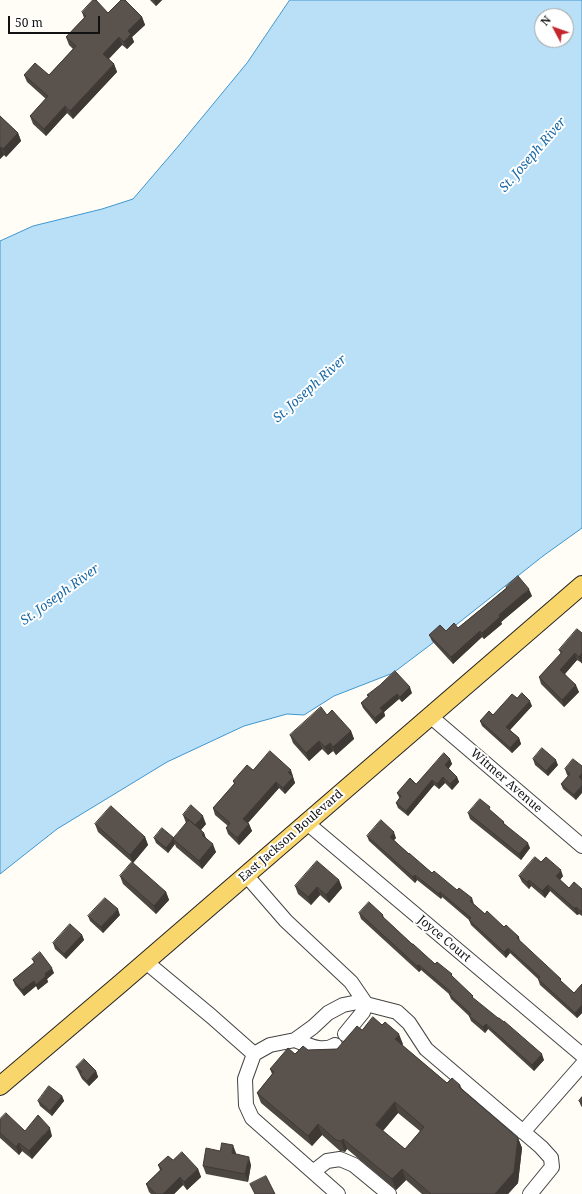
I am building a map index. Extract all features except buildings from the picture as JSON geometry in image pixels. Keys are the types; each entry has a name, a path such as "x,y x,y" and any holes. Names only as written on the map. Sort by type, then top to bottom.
{"main road":[{"name":"East Jackson Boulevard","path":"0,1086 146,962 582,585"}],"street":[{"name":"Witmer Avenue","path":"430,716 582,846"},
{"name":"Joyce Court","path":"307,823 582,1055"},
{"path":"246,875 286,922 351,982 366,1004"},
{"path":"146,962 254,1054"},
{"path":"338,1194 252,1118 246,1105 245,1079 254,1054 270,1046 295,1040 313,1027 328,1013 343,1005 358,1002 397,1012 409,1023 426,1049 524,1132 551,1158 552,1167 530,1194"},
{"path":"345,1034 363,1012 366,1004"},
{"path":"295,1040 311,1047 322,1049 335,1045"},
{"path":"524,1132 582,1065"},
{"path":"313,1172 328,1161 340,1159 354,1165 388,1194"}],"water":[{"name":"St. Joseph River","path":"290,0 582,0 582,528 543,556 393,673 334,696 304,715 287,714 244,726 167,762 57,829 0,874 0,241 33,226 102,209 133,199 247,63"}]}
